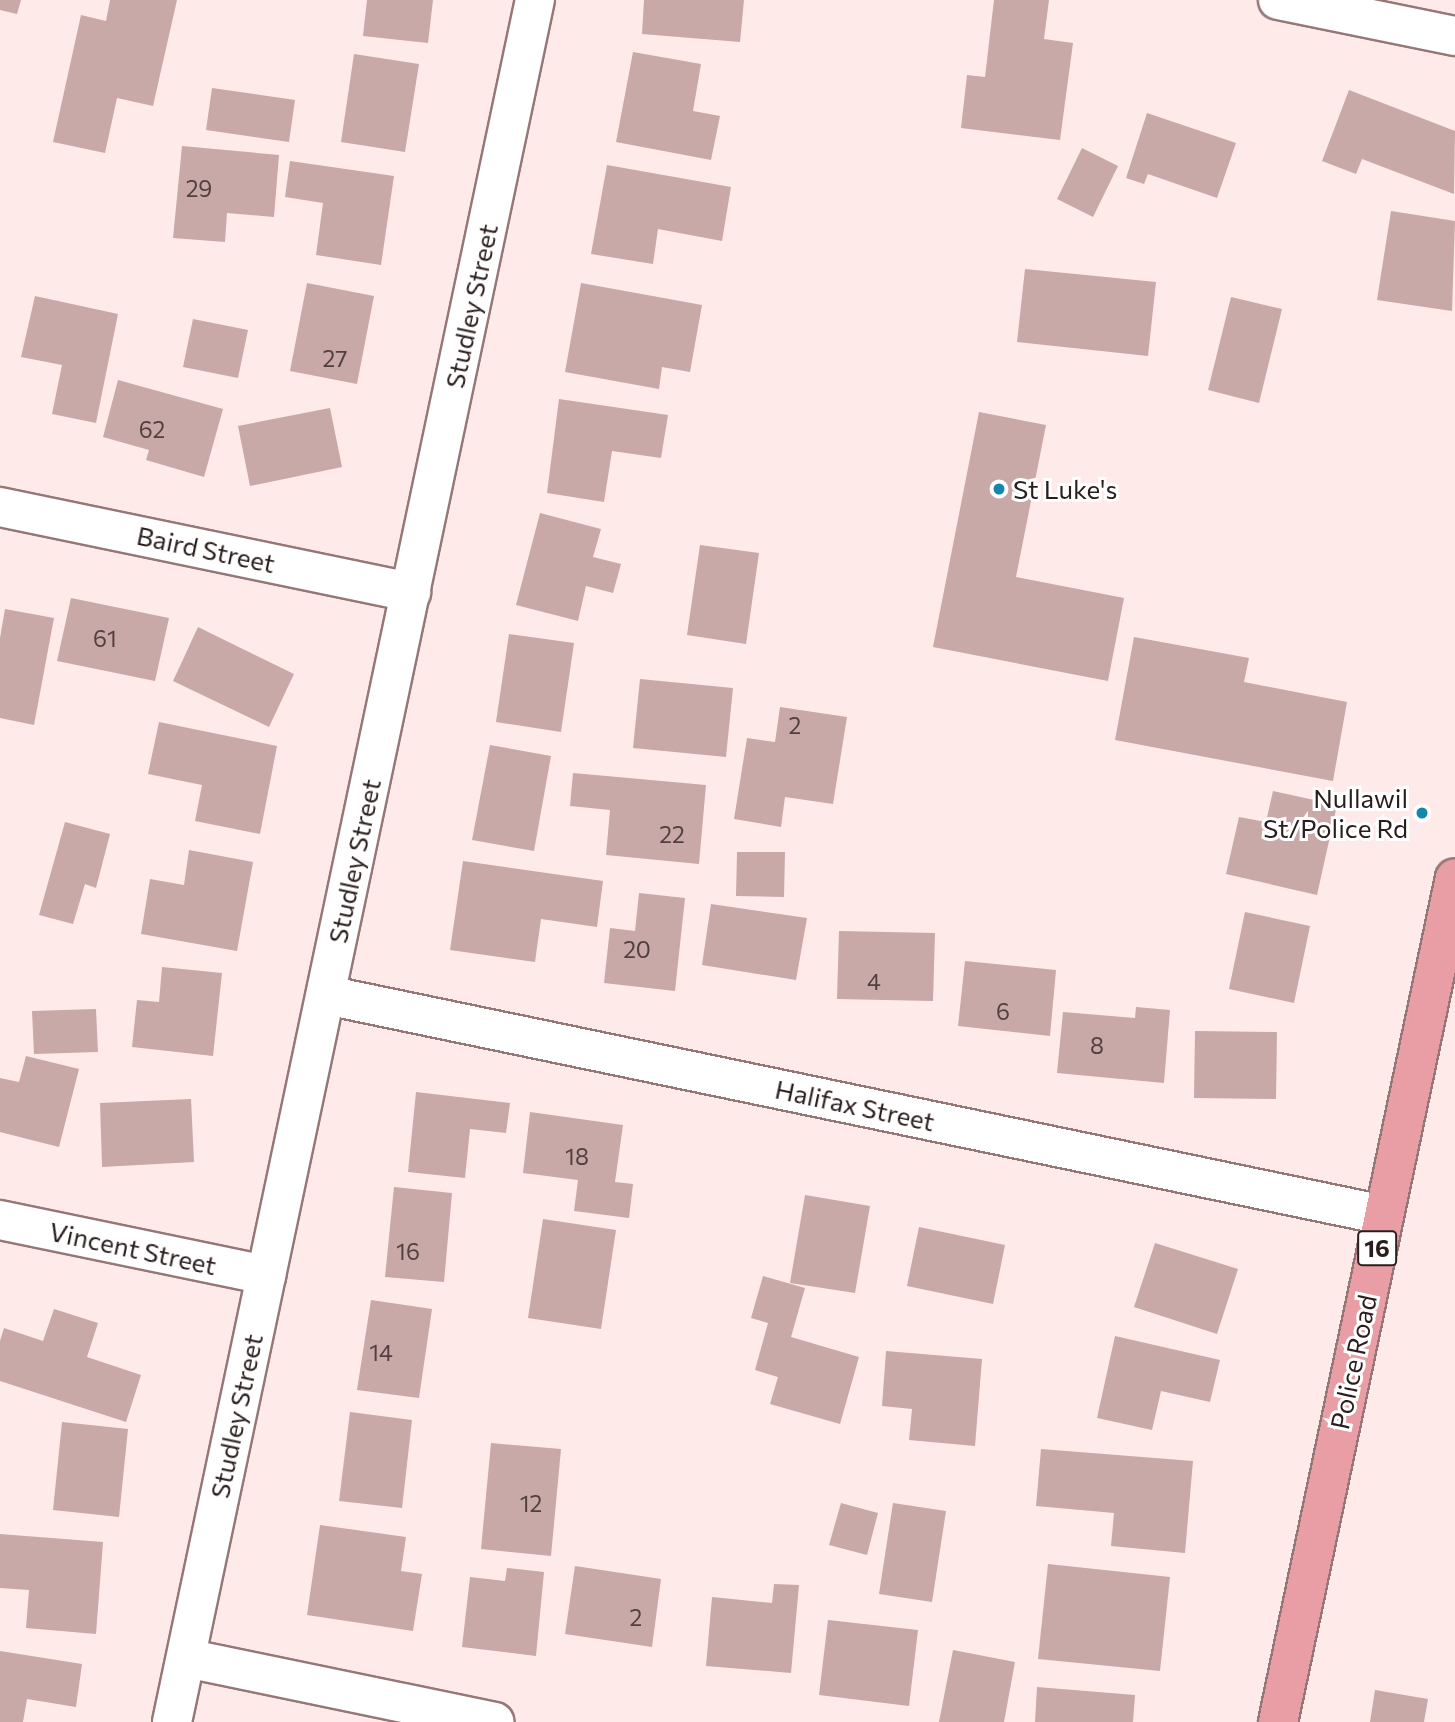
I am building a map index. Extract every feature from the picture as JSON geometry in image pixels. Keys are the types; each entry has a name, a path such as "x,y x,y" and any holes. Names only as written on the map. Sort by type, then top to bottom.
{"main road":[{"name":"Police Road","path":"1278,1722 1453,895"}],"street":[{"name":"Studley Street","path":"172,1722 535,0"},
{"path":"1278,0 1455,36"},
{"name":"Baird Street","path":"0,506 411,592"},
{"name":"Halifax Street","path":"326,995 1384,1215"},
{"name":"Vincent Street","path":"0,1220 266,1275"},
{"path":"186,1658 494,1722"}],"building":[{"path":"0,0 21,0 17,14 0,10"},
{"path":"110,0 177,0 153,106 117,98 105,153 53,142 81,15 106,21"},
{"path":"367,0 433,0 428,43 363,36"},
{"path":"644,0 744,0 740,42 642,34"},
{"path":"994,0 1049,0 1044,39 1073,43 1060,140 961,128 967,75 985,77"},
{"path":"633,52 701,64 693,111 720,116 711,160 616,142"},
{"path":"354,54 419,64 405,152 341,142"},
{"path":"212,88 295,100 289,142 206,130"},
{"path":"1349,90 1455,131 1454,194 1362,159 1356,174 1322,161"},
{"path":"1147,113 1236,143 1217,198 1148,174 1144,184 1126,178"},
{"path":"182,146 279,155 274,217 227,213 225,242 173,238"},
{"path":"1082,148 1118,166 1093,217 1057,199"},
{"path":"290,161 394,176 381,265 316,255 323,203 285,197"},
{"path":"607,165 731,187 722,241 658,229 653,264 591,254"},
{"path":"1391,211 1455,221 1452,311 1377,300"},
{"path":"1025,269 1156,282 1148,356 1017,342"},
{"path":"307,283 374,296 357,384 290,371"},
{"path":"581,283 702,305 690,372 662,367 659,389 565,372"},
{"path":"35,296 118,314 96,423 52,414 62,365 21,357"},
{"path":"1231,297 1282,309 1259,403 1208,390"},
{"path":"193,319 248,330 238,378 183,367"},
{"path":"118,380 223,409 204,477 146,460 149,450 103,437"},
{"path":"559,399 668,415 661,458 612,451 604,502 547,493"},
{"path":"330,408 342,467 250,486 238,426"},
{"path":"979,412 1046,425 1016,577 1124,598 1108,681 933,647"},
{"path":"540,513 601,529 593,557 621,564 613,593 586,586 578,621 516,605"},
{"path":"700,545 759,553 746,644 687,635"},
{"path":"71,598 169,618 155,681 57,661"},
{"path":"5,609 54,618 34,725 0,718 0,638"},
{"path":"198,627 294,674 269,727 173,681"},
{"path":"509,634 574,643 561,732 496,722"},
{"path":"1134,637 1249,658 1244,682 1347,702 1333,781 1115,740"},
{"path":"640,679 733,688 726,757 633,748"},
{"path":"780,707 847,717 833,804 785,797 781,827 734,819 747,738 775,742"},
{"path":"159,722 277,746 260,834 195,821 202,785 148,774"},
{"path":"490,745 551,756 534,851 472,840"},
{"path":"573,773 706,785 699,864 606,855 610,810 570,806"},
{"path":"1273,791 1337,805 1317,895 1226,874 1239,817 1266,822"},
{"path":"65,822 110,834 96,888 85,884 73,924 39,915"},
{"path":"189,850 253,862 237,951 141,934 150,879 184,885"},
{"path":"737,852 785,852 784,897 736,896"},
{"path":"463,861 603,881 597,927 541,919 535,962 450,950"},
{"path":"639,893 685,898 675,991 604,983 610,928 635,931"},
{"path":"711,904 807,918 796,980 702,965"},
{"path":"1245,912 1310,926 1294,1003 1229,989"},
{"path":"839,931 935,933 933,1001 837,999"},
{"path":"965,961 1056,970 1050,1036 958,1026"},
{"path":"162,967 222,973 213,1056 132,1047 137,1000 159,1002"},
{"path":"1136,1007 1170,1010 1164,1083 1057,1073 1063,1012 1135,1018"},
{"path":"96,1009 98,1052 34,1054 32,1011"},
{"path":"1195,1031 1277,1032 1276,1099 1194,1098"},
{"path":"26,1056 79,1069 59,1147 0,1132 0,1078 19,1082"},
{"path":"416,1092 510,1103 506,1133 470,1129 465,1178 408,1172"},
{"path":"191,1099 194,1162 102,1167 100,1103"},
{"path":"530,1112 623,1125 615,1182 633,1184 629,1218 574,1211 578,1180 523,1173"},
{"path":"394,1187 452,1193 444,1282 385,1277"},
{"path":"805,1195 870,1206 855,1293 790,1283"},
{"path":"543,1219 616,1230 601,1329 528,1318"},
{"path":"919,1227 1005,1245 993,1304 907,1286"},
{"path":"1155,1243 1238,1269 1217,1334 1134,1307"},
{"path":"763,1276 805,1288 791,1337 859,1357 840,1424 770,1404 778,1377 755,1370 768,1323 751,1318"},
{"path":"371,1300 432,1309 419,1398 357,1390"},
{"path":"54,1309 98,1323 87,1357 141,1375 126,1422 0,1381 0,1341 4,1328 43,1341"},
{"path":"1115,1336 1220,1360 1210,1402 1161,1391 1152,1430 1097,1418"},
{"path":"886,1351 982,1359 975,1446 909,1440 912,1409 882,1406"},
{"path":"350,1412 412,1420 402,1508 339,1501"},
{"path":"62,1422 128,1429 119,1517 53,1510"},
{"path":"491,1443 561,1449 551,1556 481,1549"},
{"path":"1041,1449 1193,1461 1185,1553 1111,1546 1114,1513 1036,1506"},
{"path":"841,1503 878,1513 867,1555 829,1545"},
{"path":"893,1503 946,1511 932,1602 879,1594"},
{"path":"320,1525 406,1537 401,1571 422,1574 413,1631 307,1615"},
{"path":"0,1534 103,1542 96,1634 26,1628 29,1590 0,1588"},
{"path":"1048,1564 1170,1577 1160,1671 1038,1659"},
{"path":"575,1566 661,1579 652,1647 565,1634"},
{"path":"507,1568 544,1572 536,1656 462,1647 470,1577 505,1581"},
{"path":"774,1584 799,1585 791,1673 706,1666 712,1597 772,1603"},
{"path":"828,1620 918,1630 909,1706 819,1695"},
{"path":"953,1650 1015,1662 1004,1722 939,1722"},
{"path":"0,1651 82,1664 76,1707 27,1699 23,1722 0,1722"},
{"path":"1037,1687 1135,1695 1133,1722 1035,1722"},
{"path":"1375,1690 1428,1699 1424,1722 1370,1722"}],"place":[{"name":"St Luke's","path":"999,489"},
{"name":"Nullawil St/Police Rd","path":"1422,813"}]}
